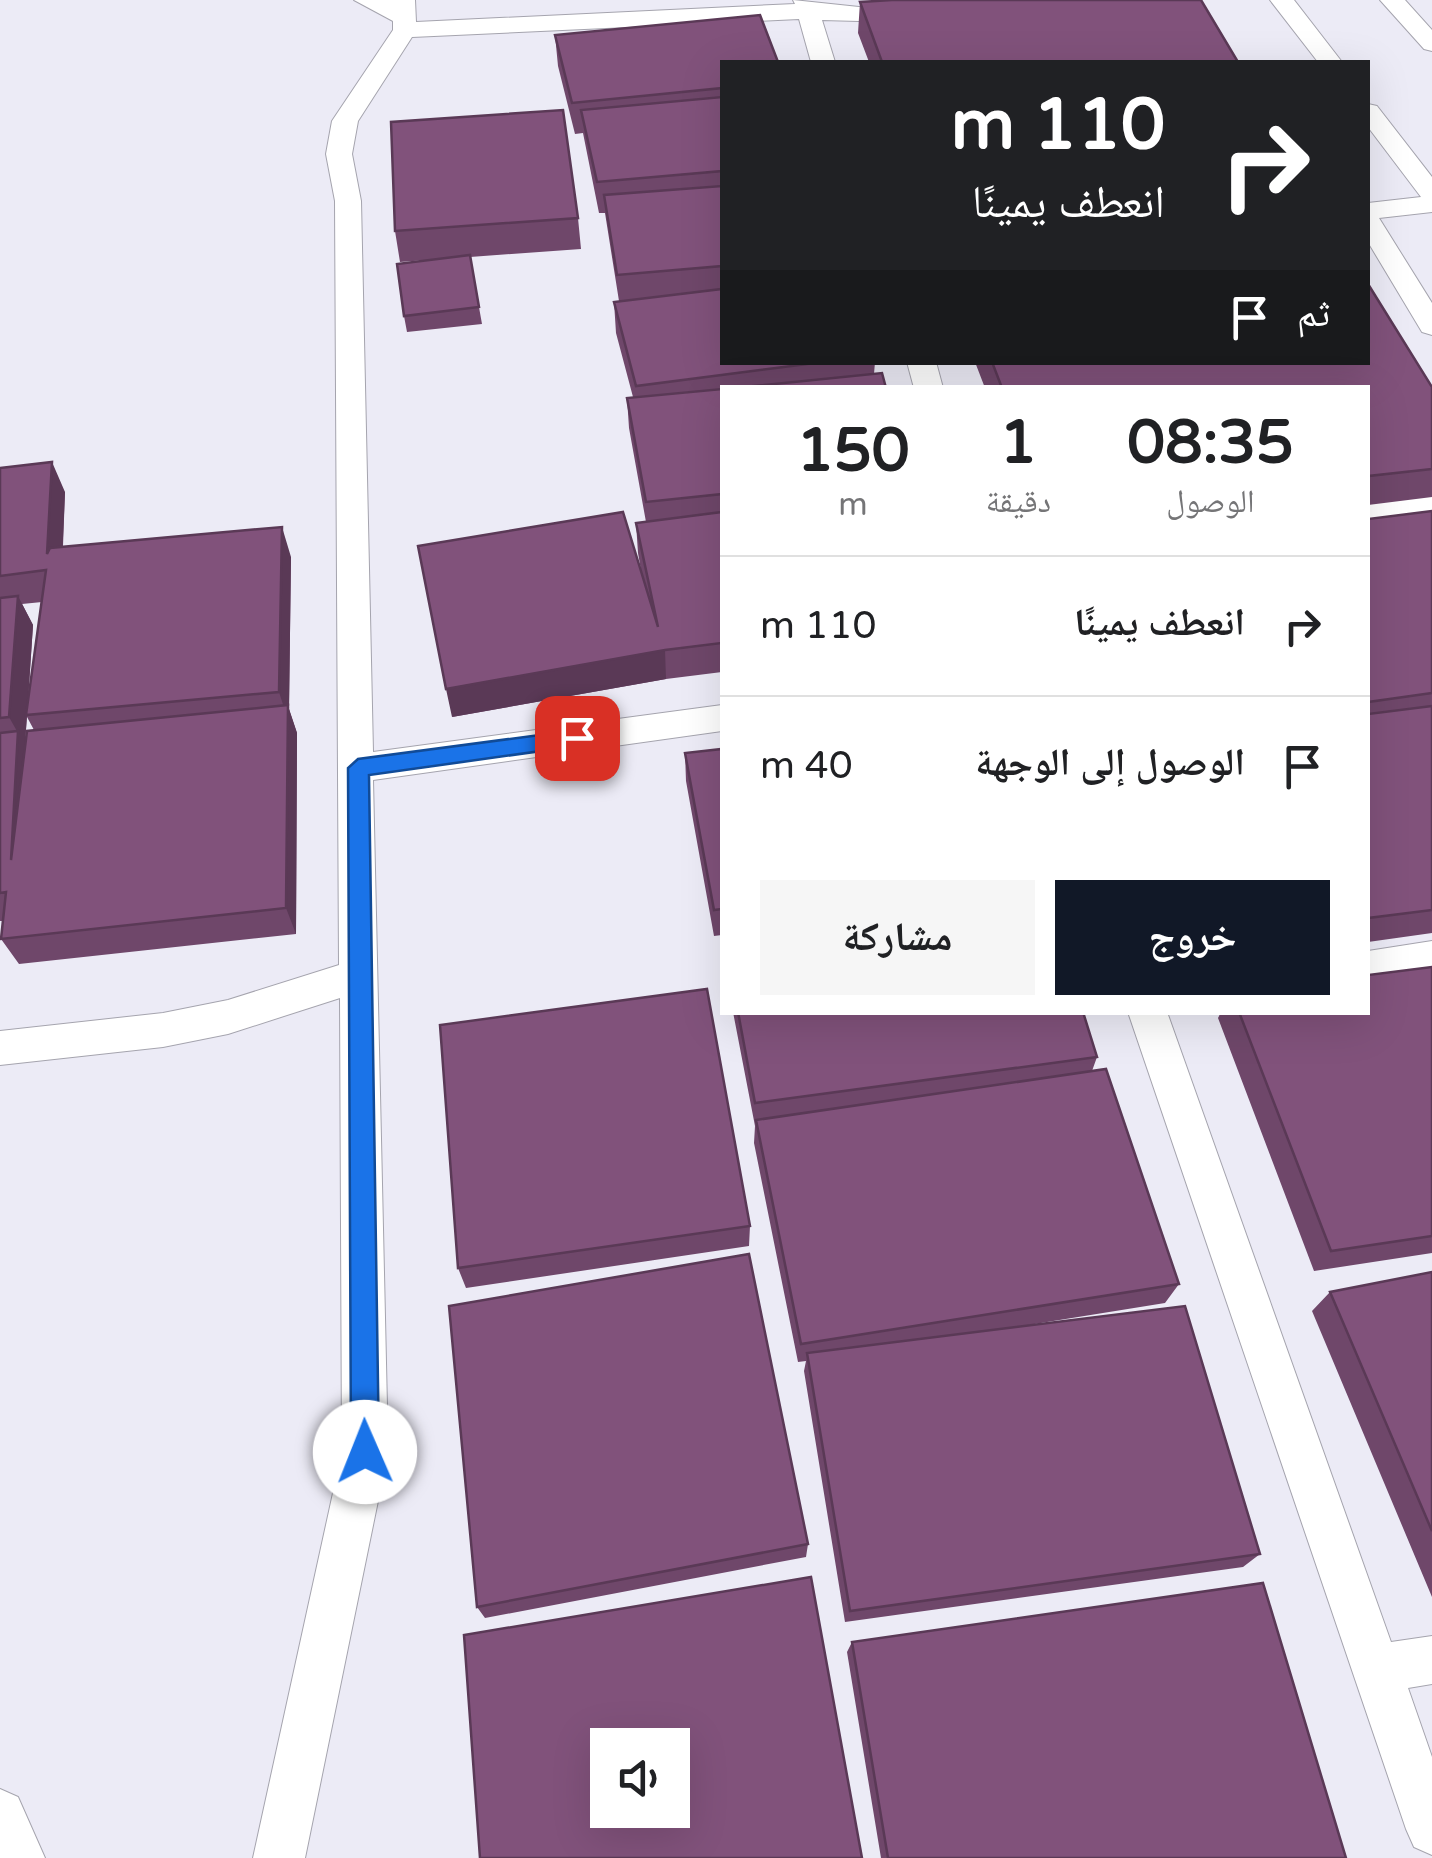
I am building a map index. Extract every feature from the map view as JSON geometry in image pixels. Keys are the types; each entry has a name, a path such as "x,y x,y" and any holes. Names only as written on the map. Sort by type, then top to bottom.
{"street":[{"path":"366,0 404,16 759,10 1008,0"},
{"path":"1282,0 1316,52"},
{"path":"1392,0 1432,44"},
{"path":"806,7 822,60"},
{"path":"279,1858 365,1452 348,201 340,154 345,122 404,16"},
{"path":"1370,114 1432,194"},
{"path":"1370,210 1432,204"},
{"path":"1370,223 1432,326"},
{"path":"1370,514 1432,506"},
{"path":"358,768 720,718"},
{"path":"1370,967 1432,956"},
{"path":"0,1048 144,1033 228,1018 360,974"},
{"path":"1148,1015 1432,1828"},
{"path":"1376,1670 1432,1660"},
{"path":"0,1815 20,1858"}],"building":[{"path":"1201,0 1237,60 881,60 860,2"},
{"path":"760,15 777,60 720,60 720,88 572,103 555,35"},
{"path":"720,97 720,171 597,182 581,110"},
{"path":"563,110 578,218 395,231 391,122"},
{"path":"720,186 720,266 617,275 604,195"},
{"path":"470,255 479,307 404,316 397,264"},
{"path":"1370,287 1432,387 1432,469 1370,476 1370,385 1001,385 993,365 1370,365"},
{"path":"720,289 720,365 800,365 636,386 614,302"},
{"path":"882,373 885,385 764,385"},
{"path":"720,389 720,494 646,502 627,398"},
{"path":"52,462 47,554 50,548 282,527 279,692 26,715 46,570 0,576 0,468"},
{"path":"1432,511 1432,693 1370,702 1370,519"},
{"path":"623,512 658,627 636,523 720,512 720,643 446,689 418,546"},
{"path":"18,596 9,717 0,718 0,598"},
{"path":"288,705 286,908 1,939 6,892 0,893 0,733 18,731 11,860 27,731"},
{"path":"1432,706 1432,910 1370,918 1370,714"},
{"path":"720,749 720,909 714,910 685,753"},
{"path":"1432,967 1432,1236 1331,1251 1240,1015 1370,1015 1370,975"},
{"path":"707,989 750,1226 458,1268 440,1025"},
{"path":"739,1015 1084,1015 1097,1057 755,1103"},
{"path":"1106,1069 1179,1284 801,1344 756,1120"},
{"path":"749,1254 808,1544 477,1607 449,1306"},
{"path":"1432,1272 1432,1531 1330,1292"},
{"path":"1185,1306 1260,1554 850,1611 807,1353"},
{"path":"811,1577 862,1858 480,1858 464,1635"},
{"path":"1263,1583 1346,1858 888,1858 852,1642"}],"route":[{"path":"365,1452 358,768 577,738"}]}
